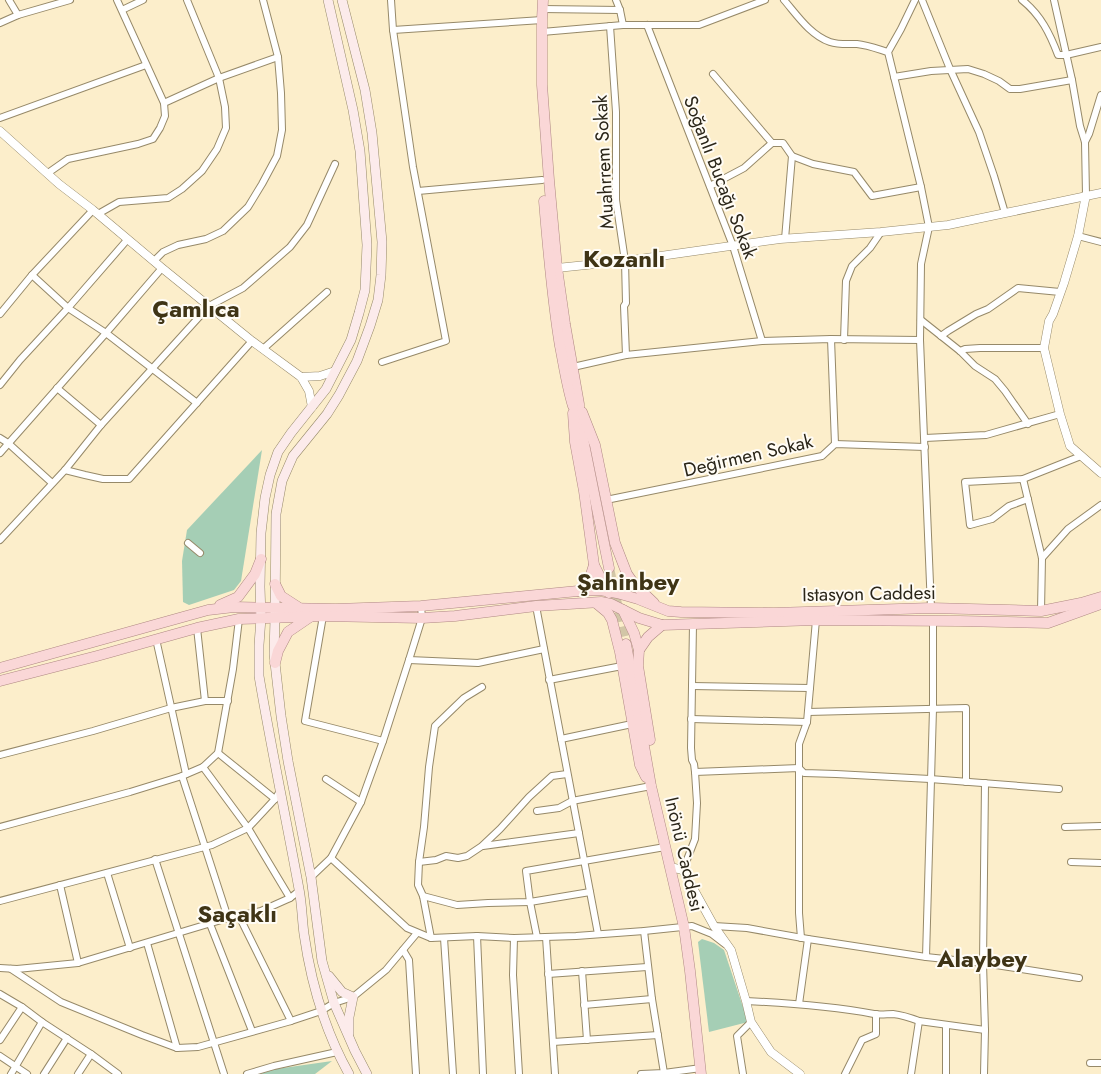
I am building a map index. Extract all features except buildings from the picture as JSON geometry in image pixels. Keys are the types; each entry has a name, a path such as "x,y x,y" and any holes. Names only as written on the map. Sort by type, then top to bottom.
{"main road":[{"path":"328,0 360,151 367,245 364,290 351,340 326,389 278,452 270,475 261,533 261,618 258,645 259,676 278,795 299,891 310,972 321,1011 337,1052 349,1074"},
{"path":"342,0 365,90 372,133 382,242 381,275 378,300 357,361 327,414 293,456 282,481 276,514 274,654 288,761 311,877 322,961 334,1003 367,1074"},
{"path":"541,3 539,20 542,180 549,264 564,369 576,404 595,445 615,543 627,574 634,584 658,607"},
{"path":"539,20 542,32 544,118 557,268 573,367 576,404 575,442 594,565 608,591 624,611 634,633 638,650 638,666 648,724 652,767 651,786"},
{"path":"576,404 609,568"},
{"path":"0,668 208,610 238,597 254,574 260,559"},
{"path":"578,591 589,580 594,565"},
{"path":"275,584 281,596 298,607"},
{"name":"Istasyon Caddesi","path":"275,613 298,607 336,609 421,606 600,590 638,600 668,611 721,613 931,608 1041,611 1101,597"},
{"path":"595,602 608,613 612,620 620,652 640,765 651,786"},
{"path":"208,610 260,607 275,613 310,617 422,618 536,606 601,602 611,604 639,618 662,624 816,620 1048,623 1101,604"},
{"path":"0,681 197,628 239,619 261,618 275,613"},
{"path":"275,663 278,651 288,632 310,617"},
{"path":"638,650 662,624"},
{"name":"Inönü Caddesi","path":"626,644 651,786 684,927 701,1071"},
{"path":"325,971 342,992 353,997 349,1017 349,1037"}],"street":[{"path":"9,0 18,15"},
{"path":"0,23 18,15 70,0"},
{"path":"48,173 68,159 153,139 165,116 164,102 117,0"},
{"path":"122,10 143,0"},
{"path":"0,314 32,276 96,212 119,202 168,198 182,189 202,171 217,149 226,128 225,107 219,78 187,0"},
{"path":"154,261 163,252 178,245 206,239 223,231 248,207 277,156 282,130 278,57 263,0"},
{"path":"382,362 446,341 408,134 393,30 391,0"},
{"path":"616,0 623,25"},
{"path":"542,32 623,25 699,25 765,0"},
{"path":"784,0 805,25 830,42 859,44 888,52"},
{"path":"915,0 888,52 921,186 929,227 921,264 920,340 931,608"},
{"path":"922,0 950,69 979,132 1005,213"},
{"path":"1022,0 1037,15 1048,30 1058,56 1101,47"},
{"path":"1054,0 1085,142 1086,196 1078,236 1053,314 1049,321 1044,348 1070,446 1101,474"},
{"path":"541,3 620,10"},
{"path":"393,30 539,20"},
{"name":"Soğanlı Bucağı Sokak","path":"647,25 733,246 762,341"},
{"name":"Muahrrem Sokak","path":"610,26 616,112 616,200 625,261 626,355"},
{"path":"164,102 219,78 278,57"},
{"path":"0,118 146,65"},
{"path":"894,77 931,71 968,69 999,81 1010,89 1072,80"},
{"path":"713,74 772,143"},
{"path":"1085,142 1101,95"},
{"path":"0,131 59,184 96,212 127,240 252,341 301,377 309,392 312,407"},
{"path":"710,186 744,168 772,143 783,143 792,156 813,164 854,172 872,196 921,186"},
{"path":"785,238 792,156"},
{"path":"0,540 65,470 101,425 152,368 210,306 243,288 290,247 307,225 335,164"},
{"path":"418,191 542,180"},
{"path":"557,268 625,261 785,238 881,232 948,225 1101,193"},
{"path":"844,340 846,281 852,266 870,248 881,232"},
{"path":"1078,236 1101,242"},
{"path":"0,384 127,240"},
{"path":"0,453 162,268"},
{"path":"32,276 68,308 106,333 197,403"},
{"path":"941,336 988,309 1018,288 1060,292"},
{"path":"263,349 328,292"},
{"path":"921,320 960,351 975,366 995,379 1028,424"},
{"path":"573,367 626,355 762,341 831,339 920,340"},
{"path":"831,339 834,444"},
{"path":"65,470 104,479 129,478 252,341"},
{"path":"960,351 980,348 1044,348"},
{"path":"301,377 320,376 335,371"},
{"path":"57,388 101,425"},
{"path":"925,438 986,435 1060,414"},
{"path":"0,438 52,483"},
{"name":"Değirmen Sokak","path":"606,500 822,456 834,444 925,447"},
{"path":"1028,499 1008,506 992,519 970,525 965,482 1023,479 1081,456"},
{"path":"1023,479 1042,558 1041,611"},
{"path":"1042,558 1068,529 1101,505"},
{"path":"188,543 200,553"},
{"path":"311,877 331,858 361,802 383,741 422,618 421,606"},
{"path":"536,606 598,934"},
{"path":"323,616 305,721 383,741"},
{"path":"0,827 130,792 203,767 218,753 228,701 239,619"},
{"path":"799,1004 804,939 799,913 799,744 807,722 816,620"},
{"path":"926,957 930,779 934,709 933,621"},
{"path":"683,870 695,840 697,802 695,772 692,760 691,719 693,624"},
{"path":"197,628 205,701"},
{"path":"156,639 172,708 184,775 228,918"},
{"path":"409,660 478,663 544,649"},
{"path":"550,680 622,666"},
{"path":"692,686 810,688"},
{"path":"431,938 423,896 418,884 429,767 435,726 464,698 482,687"},
{"path":"0,755 172,708 205,701 228,701"},
{"path":"808,712 966,708 966,782"},
{"path":"691,719 807,722"},
{"path":"561,739 632,724"},
{"path":"0,901 212,844 248,828 278,795 218,753"},
{"path":"203,767 248,828 290,898"},
{"path":"695,772 798,768 804,773 1059,788"},
{"path":"420,862 436,860 446,856 458,858 467,856 482,846 552,776 567,774"},
{"path":"326,779 361,802"},
{"path":"984,1074 985,783"},
{"path":"537,811 559,808 572,802 609,793 651,786"},
{"path":"1065,827 1101,826"},
{"path":"482,846 579,833"},
{"path":"537,937 526,871 665,847"},
{"path":"331,858 407,928 431,938 477,936 546,937 692,926 712,934 731,950"},
{"path":"155,859 224,1074"},
{"path":"1071,862 1101,863"},
{"path":"670,867 683,870 714,926 731,950 751,1022 771,1052 800,1074"},
{"path":"107,873 130,948"},
{"path":"60,885 78,963"},
{"path":"0,968 17,969 78,963 228,918 261,911 290,898 299,891"},
{"path":"423,896 457,905 530,902 590,892"},
{"path":"239,916 291,1021"},
{"path":"210,924 252,1031"},
{"path":"714,926 747,928 804,939 1079,978"},
{"path":"644,931 647,966 658,1035 660,1073"},
{"path":"11,969 61,1002 177,1048 198,1047 291,1021 321,1011 334,1003 353,997 386,970 417,933"},
{"path":"477,936 483,1074"},
{"path":"546,937 555,1074"},
{"path":"444,938 453,1074"},
{"path":"514,938 519,1074"},
{"path":"147,943 177,1048"},
{"path":"403,950 409,960 416,1074"},
{"path":"548,974 647,966"},
{"path":"582,971 586,1040"},
{"path":"0,994 22,1007 116,1073"},
{"path":"584,1005 652,999"},
{"path":"746,1001 799,1004 876,1014 893,1014 910,1017 919,1021 985,1030"},
{"path":"0,1040 22,1007"},
{"path":"845,1074 862,1040 876,1034 876,1014"},
{"path":"912,1074 919,1021"},
{"path":"11,1074 42,1022"},
{"path":"743,1074 738,1036 751,1022"},
{"path":"946,1025 946,1074"},
{"path":"553,1042 658,1035"},
{"path":"44,1074 67,1038"},
{"path":"247,1074 337,1052"},
{"path":"78,1074 91,1054"},
{"path":"0,1056 27,1074"},
{"path":"1090,1063 1101,1063"},
{"path":"641,1074 701,1071"}],"green space":[{"path":"262,450 241,581 234,590 189,605 183,602 182,561 187,530"},
{"path":"702,939 714,943 724,950 748,1022 709,1032 698,942"},
{"path":"332,1061 315,1074 260,1074 276,1069"}],"tunnel":[{"path":"609,568 626,644"}],"district":[{"name":"Kozanlı","path":"624,259"},
{"name":"Çamlıca","path":"196,309"},
{"name":"Şahinbey","path":"628,582"},
{"name":"Saçaklı","path":"237,914"},
{"name":"Alaybey","path":"982,959"}]}
